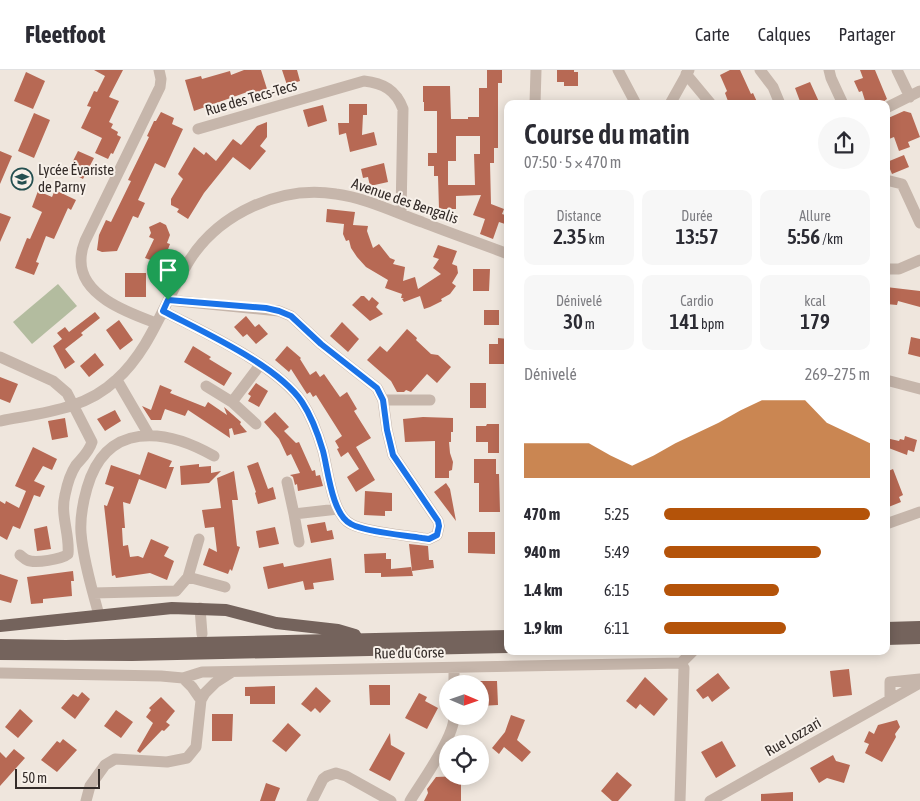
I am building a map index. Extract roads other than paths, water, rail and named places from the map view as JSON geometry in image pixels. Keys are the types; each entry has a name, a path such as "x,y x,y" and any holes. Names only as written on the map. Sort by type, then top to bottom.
{"main road":[{"path":"0,626 172,608 200,608 226,610 276,623 338,630 369,639"},
{"path":"890,628 920,627"},
{"path":"0,645 66,646 504,636"},
{"path":"890,639 920,638"},
{"path":"0,654 132,655 504,647"}],"street":[{"path":"156,323 123,310 104,298 83,275 80,259 85,241 160,87 159,70"},
{"path":"535,100 536,70"},
{"path":"618,70 634,100"},
{"path":"760,70 773,87 778,100"},
{"path":"829,70 841,100"},
{"path":"890,106 915,94 897,70"},
{"path":"672,100 688,72 707,100"},
{"name":"Rue des Tecs-Tecs","path":"198,129 364,81 386,86 399,99 403,109 401,214"},
{"path":"890,181 902,184 920,223"},
{"name":"Avenue des Bengalis","path":"0,422 74,406 117,380 132,361 163,311 190,260 203,244 231,219 251,207 271,199 294,193 334,193 364,200 504,253"},
{"path":"890,269 899,269 920,260"},
{"path":"163,311 238,350 282,381 302,401 315,427 338,509 344,520 355,526 429,539 439,532 438,521 393,455 383,400 373,384 352,370 291,316 279,311 266,308 168,300"},
{"path":"0,358 53,381 66,393 92,442 69,479 65,494 63,514 69,548 68,554 63,558 33,561 27,560 20,555"},
{"path":"232,402 260,365"},
{"path":"117,380 148,435"},
{"path":"890,381 920,389"},
{"path":"206,386 232,402 256,424"},
{"path":"383,400 430,400"},
{"path":"99,615 81,533 82,516 90,479 97,463 106,452 124,440 148,435 161,435 183,441 214,456"},
{"path":"287,482 298,542"},
{"path":"294,514 338,509"},
{"path":"890,523 920,512"},
{"path":"93,593 176,590 188,577 199,539"},
{"path":"188,577 225,587"},
{"path":"200,608 202,634"},
{"path":"680,801 684,668 680,663 688,655"},
{"name":"Rue du Corse","path":"0,673 183,678 202,668 233,671 680,663"},
{"path":"454,668 454,675"},
{"path":"86,801 90,786 105,765 115,759 167,762 187,758 196,747 200,700 204,693 215,683 233,671"},
{"path":"183,678 192,687 200,700"},
{"name":"Rue Lozzari","path":"710,801 920,681"},
{"path":"410,801 448,737 452,725"},
{"path":"312,801 323,779 336,773 346,776 392,801"}],"place":[{"name":"Lycée Évariste de Parny","path":"22,179"}]}
